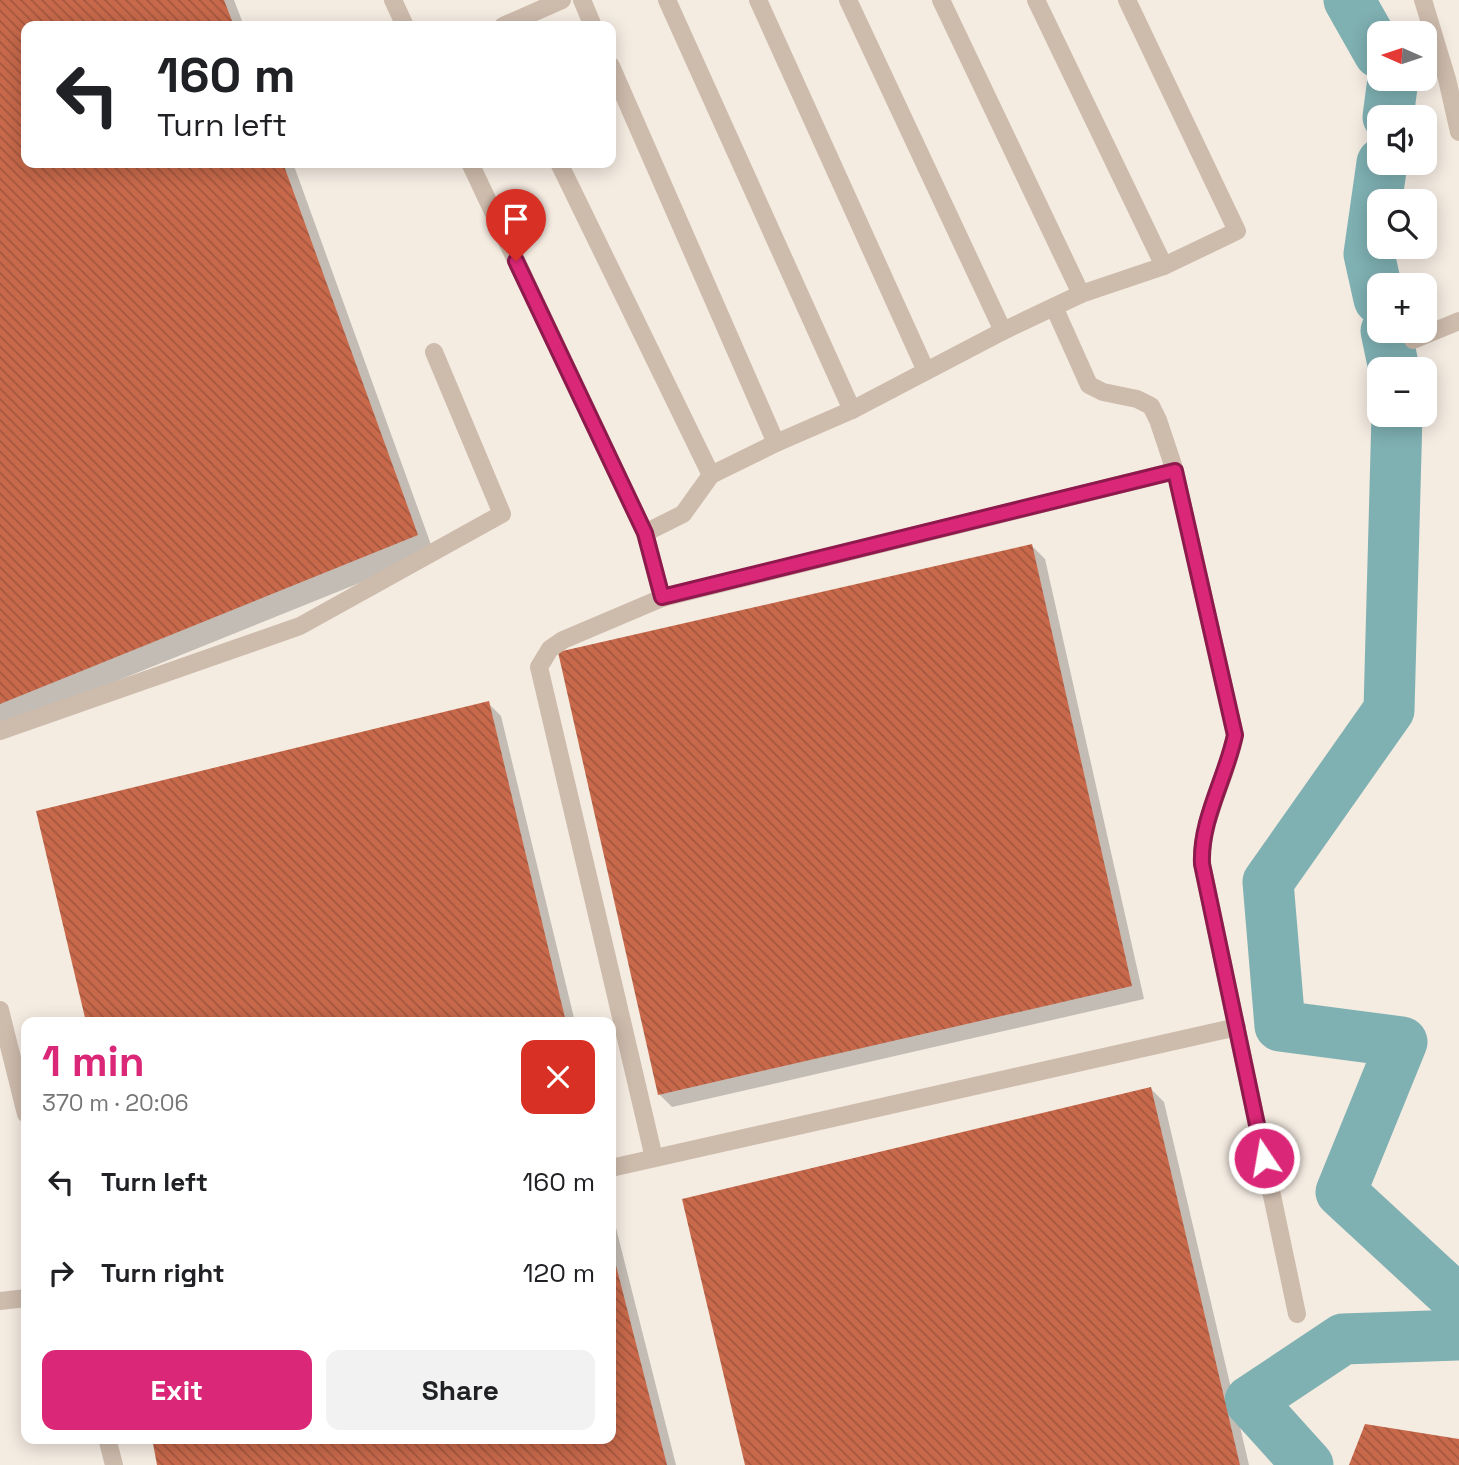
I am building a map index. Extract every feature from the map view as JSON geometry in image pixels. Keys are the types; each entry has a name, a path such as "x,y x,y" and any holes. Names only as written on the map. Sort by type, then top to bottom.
{"street":[{"path":"393,0 403,21"},
{"path":"514,21 562,0"},
{"path":"582,0 591,21"},
{"path":"667,0 852,410"},
{"path":"758,0 926,371"},
{"path":"848,0 1003,331"},
{"path":"941,0 1081,294"},
{"path":"1036,0 1164,266"},
{"path":"645,533 682,514 711,475 852,410 1003,331 1081,294 1164,266 1237,231 1127,0"},
{"path":"1423,0 1447,79 1459,132"},
{"path":"616,77 776,443"},
{"path":"472,168 645,533 662,597"},
{"path":"561,168 711,475"},
{"path":"1054,307 1089,385 1103,393 1137,399 1151,405 1175,471 1235,735 1201,845 1202,864 1297,1314"},
{"path":"1437,330 1459,321"},
{"path":"0,731 300,626 502,514 434,352"},
{"path":"654,1158 539,667 550,649 563,640 662,597 1175,471"},
{"path":"0,1010 21,1094"},
{"path":"616,1167 1237,1027"},
{"path":"0,1301 21,1299"},
{"path":"109,1444 114,1465"}],"building":[{"path":"0,0 224,0 232,21 21,21 21,168 285,168 418,535 0,704"},
{"path":"1032,544 1132,986 658,1095 558,652"},
{"path":"489,701 565,1017 85,1017 36,811"},
{"path":"1151,1087 1240,1465 745,1465 682,1199"},
{"path":"616,1266 667,1465 157,1465 153,1444 616,1444"},
{"path":"1365,1424 1459,1439 1459,1465 1349,1465"}],"waterway":[{"path":"1349,0 1367,32"},
{"path":"1390,105 1391,91"},
{"path":"1373,273 1369,254 1380,175"},
{"path":"1389,343 1391,357"},
{"path":"1397,427 1389,710 1268,882 1280,1026 1402,1042 1341,1192 1459,1301"},
{"path":"1308,1465 1250,1401 1343,1339 1459,1335"}],"route":[{"path":"516,261 645,533 662,597 1175,471 1235,735 1201,845 1202,864 1264,1158"}]}
